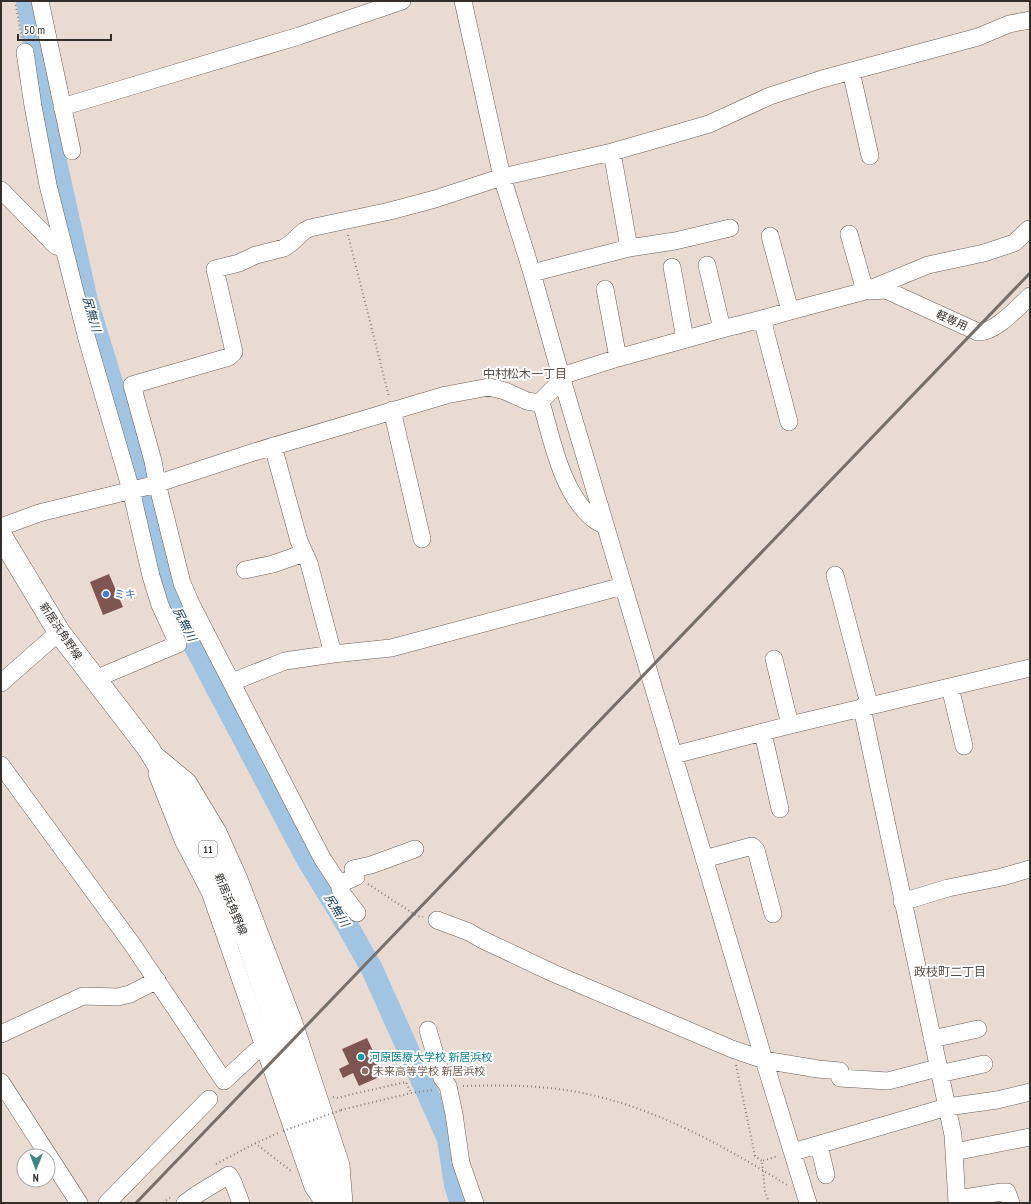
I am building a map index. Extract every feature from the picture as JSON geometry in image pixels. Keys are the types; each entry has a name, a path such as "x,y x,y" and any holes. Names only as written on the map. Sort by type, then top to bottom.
{"main road":[{"name":"新居浜角野線","path":"1,536 59,632 148,748 203,837 248,942 336,1203"}],"street":[{"path":"40,1 72,151"},
{"path":"62,107 298,36 402,1"},
{"path":"463,1 502,177 532,273 605,526 807,1200"},
{"path":"357,913 342,892 339,884 319,852 192,606 182,583 155,484 153,461 132,385 229,357 234,352 215,269 238,263 256,255 284,248 304,231 310,228 390,211 435,199 502,177 612,152 709,124 770,96 850,71 978,37 1009,24 1030,20"},
{"path":"25,52 32,106 48,185 87,339 133,490 160,605 178,644 95,679"},
{"path":"850,71 870,156"},
{"path":"612,152 629,248"},
{"path":"1,190 56,246 64,248"},
{"path":"532,273 629,248 675,241 730,228"},
{"path":"539,403 555,387 561,376 618,358 722,329 762,320 790,310 865,291 928,265 984,253 1014,243 1029,229"},
{"path":"849,234 865,291"},
{"path":"770,236 790,310"},
{"path":"707,265 722,329"},
{"path":"672,267 686,339"},
{"path":"605,289 618,358"},
{"name":"軽専用","path":"865,291 886,290 978,332 984,332 997,326 1030,296"},
{"path":"762,320 789,422"},
{"path":"1,527 39,514 155,484 392,410 446,395 489,387 505,391 527,401 539,403 543,409 562,471 578,502 592,518 605,526"},
{"path":"392,410 422,539"},
{"path":"273,446 299,542 309,563 333,654"},
{"path":"245,570 273,564 304,553"},
{"path":"835,576 868,700 862,708 902,902 953,1135 958,1201 1008,1192 1011,1203"},
{"path":"232,682 284,661 391,648 623,586"},
{"path":"1,683 59,632"},
{"path":"774,659 790,725"},
{"path":"674,756 790,725 1030,668"},
{"path":"950,687 964,746"},
{"path":"763,732 780,809"},
{"path":"148,748 164,794 183,840 210,892 313,1187 324,1203"},
{"path":"148,748 188,782 218,832 239,879 294,1023 341,1165 344,1203"},
{"path":"1,765 84,877 157,980 224,1081 255,1052 264,1046"},
{"path":"704,859 752,846 756,850 773,914"},
{"path":"339,884 356,877 353,869 371,865 415,849"},
{"path":"902,902 948,888 1002,877 1030,869"},
{"path":"438,920 470,932 481,939 553,973 732,1049 764,1060 840,1071 840,1078 888,1081 930,1070 939,1072 984,1064"},
{"path":"1,1034 83,996 118,997 130,994 157,980"},
{"path":"428,1030 454,1114 461,1163 475,1203"},
{"path":"932,1039 978,1030"},
{"path":"1,1082 79,1203"},
{"path":"793,1152 947,1107 997,1100 1030,1092"},
{"path":"107,1203 209,1099"},
{"path":"954,1152 1030,1137"},
{"path":"819,1144 826,1176"},
{"path":"185,1203 229,1175 241,1203"}],"path":[{"path":"15,1 25,52"},
{"path":"344,220 392,410"},
{"path":"356,877 417,916 438,920"},
{"path":"732,1049 755,1156 762,1161 765,1191 769,1203"},
{"path":"328,1095 338,1098 406,1082 411,1093"},
{"path":"283,1131 341,1110 411,1093 445,1087 500,1085 550,1088 578,1092 608,1099 636,1108 690,1130 763,1170 807,1200"},
{"path":"255,1143 313,1187"},
{"path":"762,1161 793,1152"}],"building":[{"name":"ミキ","path":"109,574 123,607 103,615 90,582"},
{"name":"河原医療大学校 新居浜校","path":"367,1038 384,1075 359,1086 353,1073 343,1078 339,1069 349,1064 342,1049"}],"waterway":[{"name":"尻無川","path":"27,1 56,162 87,301 134,454 171,597 194,645 307,859 372,969 448,1139 455,1185 461,1203"}],"railway":[{"path":"136,1203 1030,273"}],"place":[{"name":"ミキ","path":"106,594"},
{"name":"河原医療大学校 新居浜校","path":"361,1057"},
{"name":"未来高等学校 新居浜校","path":"365,1071"}],"district":[{"name":"中村松木一丁目","path":"525,373"},
{"name":"政枝町二丁目","path":"950,971"}]}
